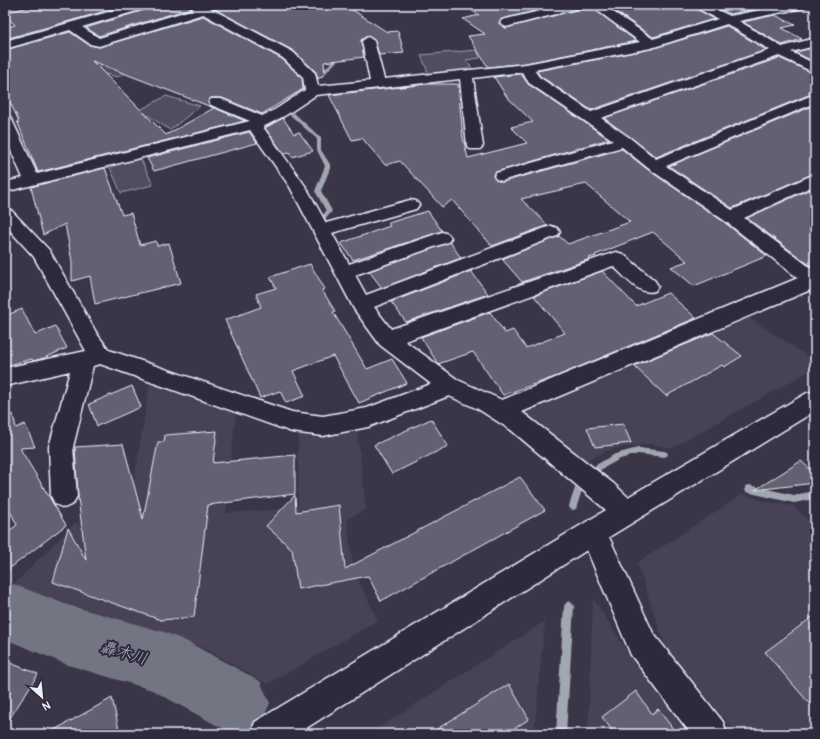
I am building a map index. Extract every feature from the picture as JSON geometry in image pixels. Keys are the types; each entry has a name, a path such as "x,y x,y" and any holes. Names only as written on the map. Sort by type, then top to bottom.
{"street":[{"path":"5,7 9,5"},
{"path":"5,45 146,5"},
{"path":"506,23 579,5"},
{"path":"596,5 652,44"},
{"path":"697,5 728,20 780,51 815,69"},
{"path":"5,187 258,123 281,112 312,92 526,68 652,44 728,20 803,5"},
{"path":"72,26 94,41 99,42 200,7 288,55 310,76 312,92"},
{"path":"368,41 378,84"},
{"path":"590,117 780,51 815,42"},
{"path":"501,411 814,281 731,217 654,164 625,141 534,80 526,68"},
{"path":"466,74 475,146"},
{"path":"654,164 815,98"},
{"path":"216,102 258,123 298,188 361,304 387,339 450,386 501,411 605,492 627,513"},
{"path":"5,120 32,180"},
{"path":"502,176 625,141"},
{"path":"731,217 815,178"},
{"path":"321,230 410,205"},
{"path":"5,214 42,254 90,340 93,357 61,447 64,496"},
{"path":"361,304 552,232"},
{"path":"344,272 442,238"},
{"path":"387,339 616,258 648,286"},
{"path":"5,378 93,357 292,422 323,426 368,417 450,386"},
{"path":"267,734 593,532 815,400"},
{"path":"593,532 642,644 711,734"}],"shaded area":[{"path":"143,47 159,52 118,77 80,68"},
{"path":"477,50 480,58 466,60 473,70 429,75 421,55"},
{"path":"166,96 200,106 170,130 140,110"},
{"path":"140,157 153,185 121,193 109,165"},
{"path":"745,315 815,361 815,368 672,448 650,444 612,449 585,461 518,410"},
{"path":"150,380 236,411 226,513 298,508 298,433 357,429 366,509 347,519 354,572 378,620 268,684 204,648 12,586 75,523 127,528"},
{"path":"743,494 766,502 794,506 815,527 815,734 737,734 667,651 637,563"},
{"path":"593,598 634,662 692,734 588,734"},
{"path":"545,621 534,734 369,734"}],"building":[{"path":"37,5 127,5 5,39 5,28 15,25 5,15 10,14 8,12"},
{"path":"154,5 188,5 191,8 99,36 86,28 150,8"},
{"path":"207,5 345,5 387,32 398,31 404,53 379,55 375,41 367,36 361,40 364,57 324,62 325,74 318,79 316,72 294,51"},
{"path":"463,5 559,5 502,19 499,23 506,28 583,8 589,5 636,41 526,63 488,67 468,36 485,34 463,19 479,15"},
{"path":"606,5 690,5 714,19 653,37"},
{"path":"710,5 754,5 761,8 730,14"},
{"path":"775,15 795,25 782,28 802,39 782,45 743,22"},
{"path":"203,16 282,59 302,78 303,89 262,114 222,98 211,98 208,101 210,106 245,121 38,172 17,121 19,121 5,92 5,50 70,32 89,45 99,47","holes":["92,61 214,108 166,135"]},
{"path":"727,26 766,50 591,110 540,76 537,71 651,49"},
{"path":"813,48 815,49 814,62 795,52"},
{"path":"779,58 815,74 815,89 808,92 811,94 656,157 604,118"},
{"path":"521,74 528,84 609,139 496,172 493,175 496,180 502,182 622,149 647,169 724,222 767,256 694,286 671,267 687,261 653,232 595,255 596,256 589,258 590,259 522,282 502,259 559,236 568,244 630,222 586,184 521,199 548,225 492,246 452,200 442,207 400,161 385,165 362,138 352,140 329,95 428,84 458,84 463,138 468,158 527,143 511,127 533,122 507,97 494,77"},
{"path":"815,105 815,173 732,208 669,166"},
{"path":"283,118 294,134 299,132 313,151 292,157 289,152 284,154 265,128"},
{"path":"249,132 257,143 154,171 147,158"},
{"path":"105,168 122,215 131,213 140,245 156,241 157,246 169,243 181,283 95,304 90,276 72,281 72,261 65,224 43,235 31,187"},
{"path":"815,187 815,269 747,218"},
{"path":"428,211 442,231 353,260 341,243 390,226 388,223"},
{"path":"450,242 461,258 382,288 369,271"},
{"path":"310,264 325,289 322,290 335,311 333,312 367,369 392,359 407,383 359,403 333,356 293,371 305,396 286,403 280,391 260,398 225,320 261,307 256,294 276,288 270,277"},
{"path":"471,271 488,294 406,322 391,302"},
{"path":"602,271 636,306 668,293 696,318 555,377 503,395 473,352 438,364 421,337 490,312 505,333 513,330 526,348 565,333 534,296"},
{"path":"22,309 35,335 55,326 67,348 44,358 33,361 32,359 5,366 5,316"},
{"path":"713,333 742,356 724,367 722,365 666,396 634,366"},
{"path":"132,386 141,407 97,426 89,404"},
{"path":"13,414 16,428 25,424 35,447 21,448 21,450 66,525 5,572 5,534 17,525 5,501 5,415"},
{"path":"431,419 448,446 392,474 374,445"},
{"path":"623,424 631,443 595,447 587,428"},
{"path":"217,431 213,463 295,455 295,494 208,505 194,617 161,620 53,582 68,528 86,560 78,497 75,447 123,444 143,519 158,442 164,442 165,435"},
{"path":"801,461 815,474 815,483 755,490"},
{"path":"520,477 545,510 381,601 368,576 298,589 292,549 266,526 295,495 296,512 339,505 345,569"},
{"path":"815,615 815,710 765,652"},
{"path":"5,661 38,674 5,726"},
{"path":"509,684 529,719 506,734 429,734"},
{"path":"636,691 652,714 658,709 677,734 615,734 602,717"},
{"path":"112,698 120,734 47,734"}],"waterway":[{"path":"319,77 336,60 335,53"},
{"path":"291,113 319,139 319,150 328,166 318,191 329,211 323,219"},
{"path":"573,506 579,488 599,467 618,456 638,451 664,454"},
{"path":"749,489 794,499 815,495"},
{"path":"561,734 569,606"},
{"name":"轟木川","path":"5,610 68,635 164,663 238,703"}]}
